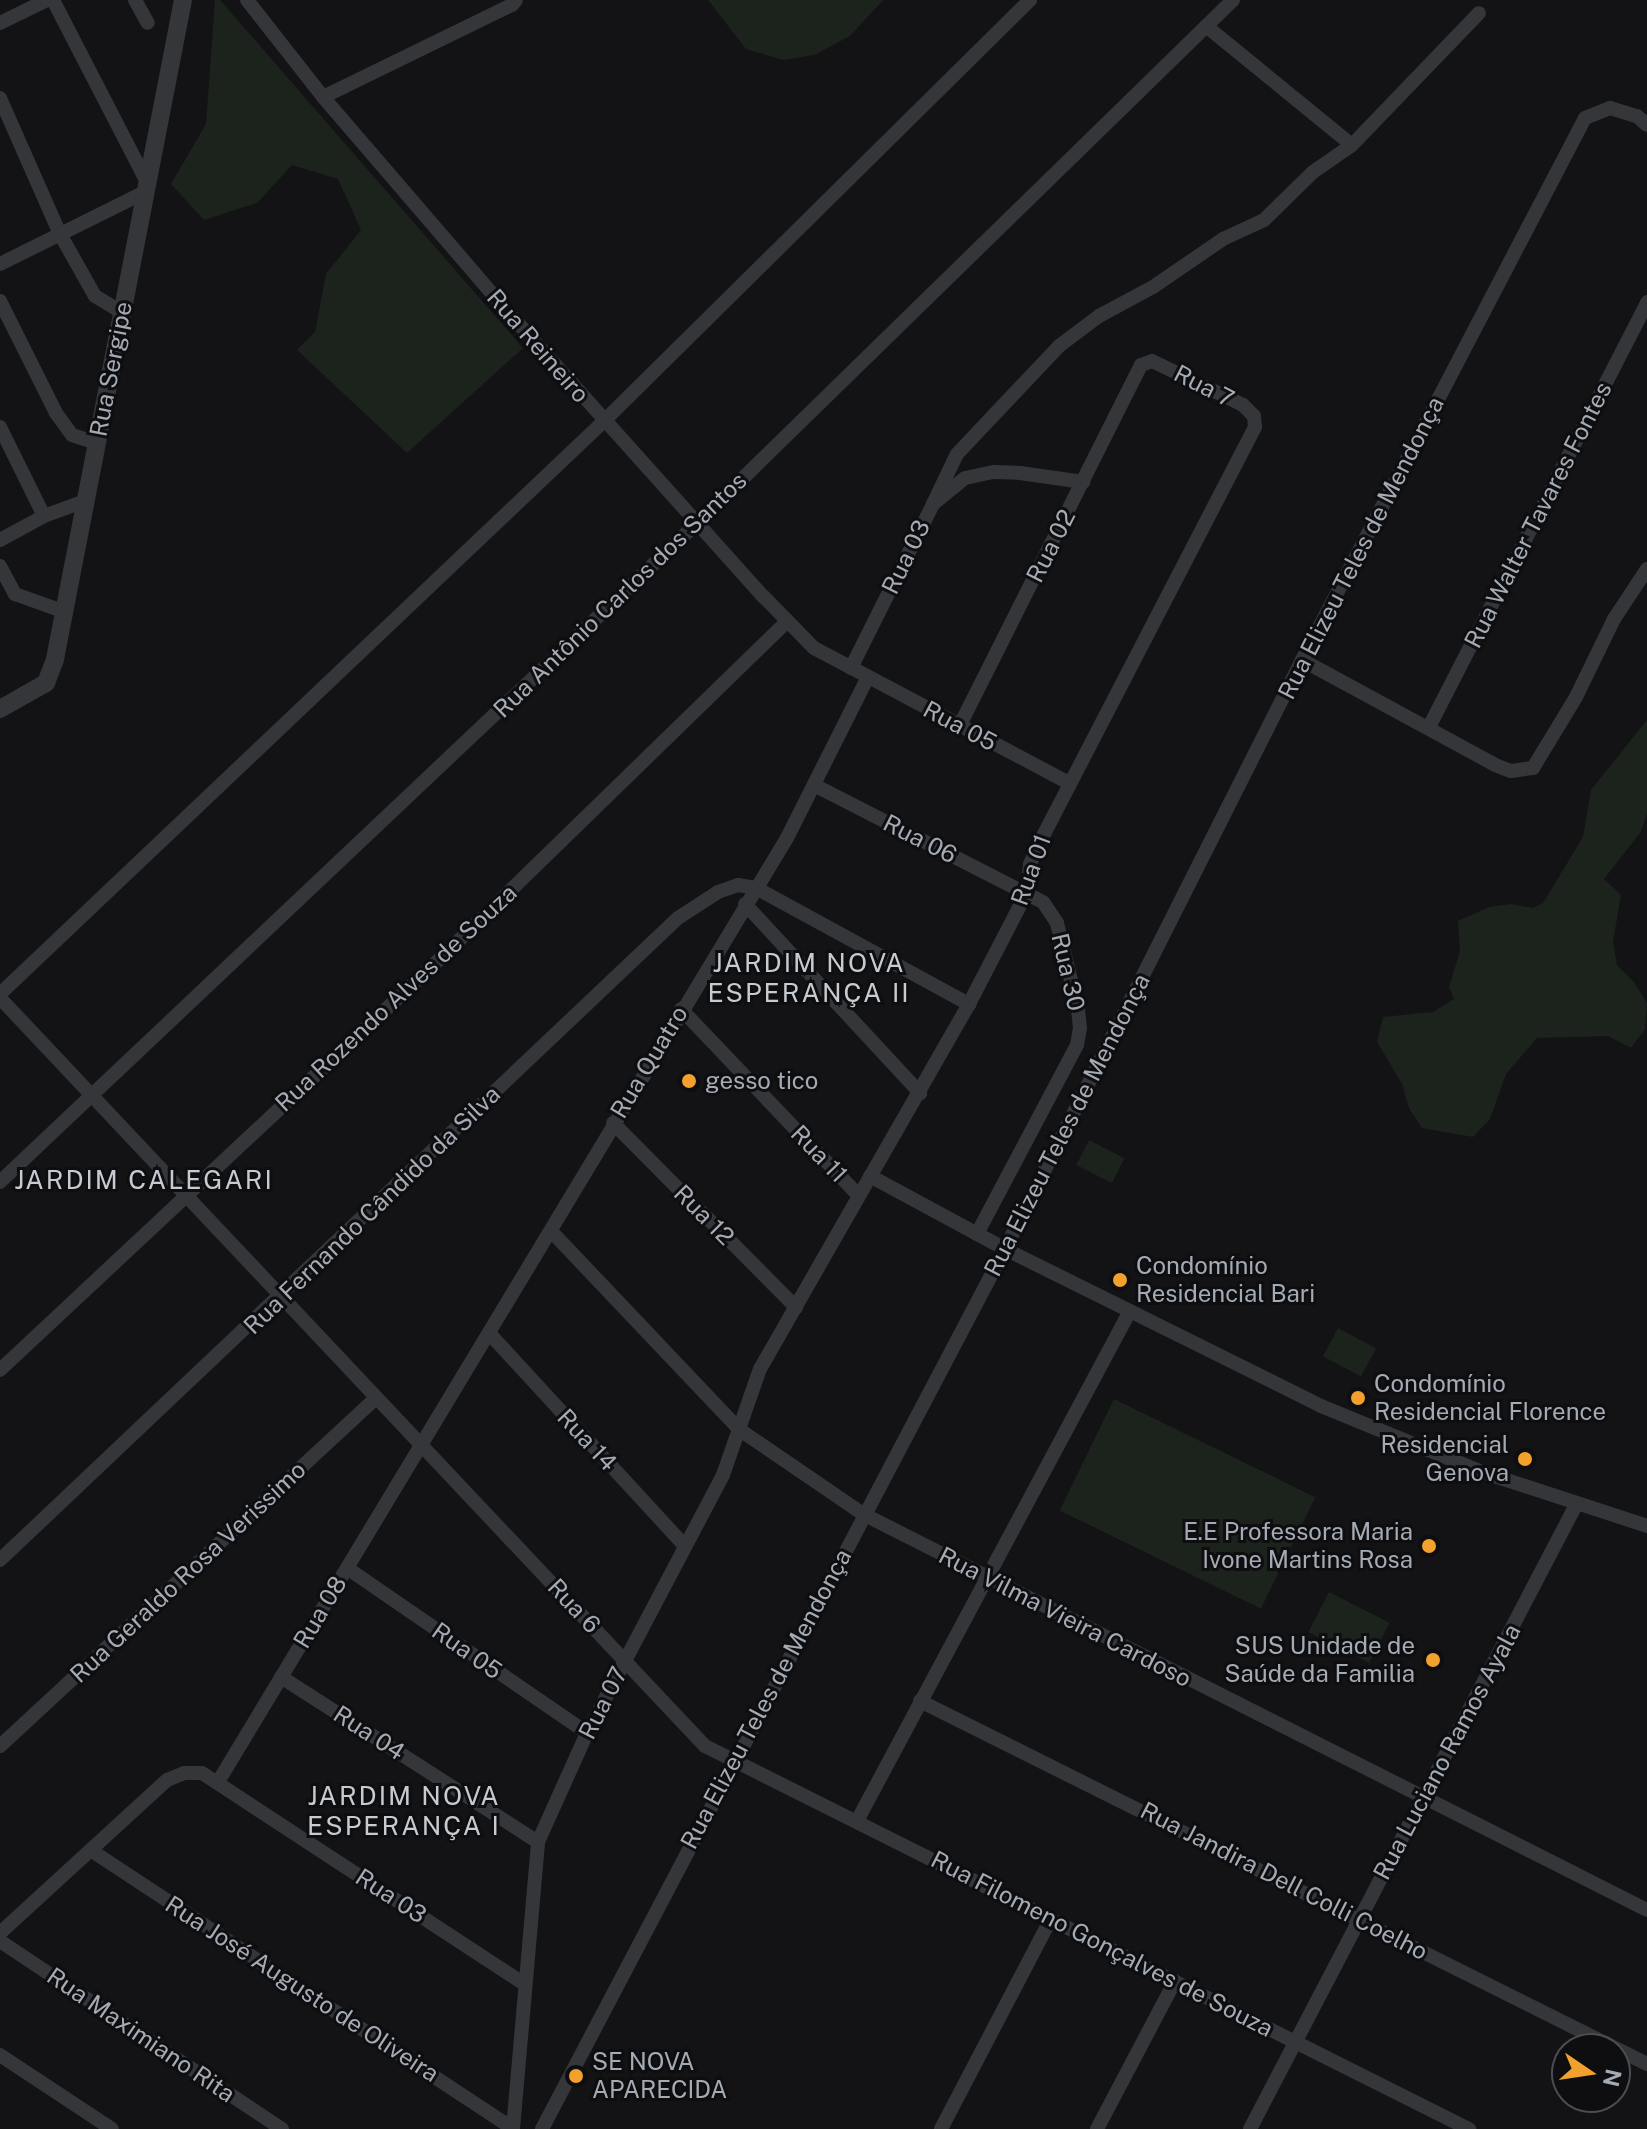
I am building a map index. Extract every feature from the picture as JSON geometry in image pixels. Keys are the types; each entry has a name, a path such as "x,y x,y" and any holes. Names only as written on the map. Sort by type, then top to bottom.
{"street":[{"path":"0,23 50,0 145,187 0,264"},
{"path":"135,0 148,23"},
{"name":"Rua Reineiro","path":"247,0 323,97 604,421 787,621 814,648 851,668"},
{"path":"323,97 512,5 516,0"},
{"path":"0,996 604,421 1030,0"},
{"name":"Rua Antônio Carlos dos Santos","path":"0,1182 697,523 1233,0"},
{"name":"Rua Sergipe","path":"0,709 46,683 55,659 182,1"},
{"path":"933,504 957,454 1044,360 1077,330 1153,287 1223,239 1264,220 1313,172 1352,145 1479,13"},
{"path":"1206,26 1352,145"},
{"path":"0,98 60,234 95,296 122,312"},
{"name":"Rua Elizeu Teles de Mendonça","path":"542,2129 1005,1249 1302,660 1585,118 1610,108 1637,116 1647,125"},
{"path":"0,301 56,413 72,435 96,443"},
{"name":"Rua Walter Tavares Fontes","path":"1429,727 1647,302"},
{"name":"Rua 7","path":"1141,365 1152,361 1243,405 1254,416 1255,427"},
{"name":"Rua 02","path":"960,725 1141,365"},
{"path":"0,427 44,516"},
{"name":"Rua 01","path":"796,1307 969,1004 1026,894 1030,864 1069,783 1255,427"},
{"name":"Rua 03","path":"851,668 933,504 965,478 994,472 1083,482"},
{"path":"0,540 44,516 85,501"},
{"path":"0,566 15,594 65,612"},
{"path":"1302,660 1495,765 1511,771 1533,768 1576,697 1614,619 1647,569"},
{"name":"Rua Rozendo Alves de Souza","path":"0,1370 445,954 787,621"},
{"name":"Rua 05","path":"851,668 1069,783"},
{"name":"Rua Quatro","path":"422,1442 756,888 814,785 868,677"},
{"name":"Rua 06","path":"814,785 1026,894"},
{"name":"Rua Fernando Cândido da Silva","path":"0,1560 678,918 718,892 738,885 756,888"},
{"path":"756,888 969,1004"},
{"name":"Rua 30","path":"977,1234 1077,1045 1080,1028 1057,923 1043,902 1026,894"},
{"path":"745,904 920,1093"},
{"name":"Rua 6","path":"0,996 280,1298 375,1399 422,1442 705,1746 733,1761"},
{"name":"Rua 11","path":"681,1009 858,1195"},
{"name":"Rua 12","path":"613,1123 796,1307"},
{"name":"Rua 11","path":"870,1176 1005,1249 1321,1406 1482,1472 1647,1526"},
{"name":"Rua Vilma Vieira Cardoso","path":"551,1231 740,1430 863,1514 1647,1910"},
{"name":"Rua 07","path":"512,2129 538,1842 587,1733 723,1475 760,1369 796,1307"},
{"path":"857,1821 1130,1311"},
{"name":"Rua 14","path":"489,1333 685,1546"},
{"name":"Rua Geraldo Rosa Verissimo","path":"0,1746 375,1399"},
{"name":"Rua 08","path":"218,1782 422,1442"},
{"name":"Rua Luciano Ramos Ayala","path":"1250,2129 1577,1503"},
{"name":"Rua 05","path":"347,1568 587,1733"},
{"name":"Rua 04","path":"281,1677 538,1842"},
{"name":"Rua Jandira Dell Colli Coelho","path":"920,1701 1647,2064"},
{"name":"Rua Filomeno Gonçalves de Souza","path":"733,1761 1469,2129"},
{"path":"0,1933 167,1780 184,1773 202,1773 218,1782"},
{"name":"Rua 03","path":"218,1782 524,1984"},
{"name":"Rua José Augusto de Oliveira","path":"92,1851 512,2129"},
{"path":"941,2129 1051,1919"},
{"name":"Rua Maximiano Rita","path":"0,1941 282,2129"},
{"path":"1097,2129 1175,1981"},
{"path":"0,2055 112,2129"}],"shaded area":[{"path":"215,0 220,0 523,348 407,453 297,350 315,332 326,274 361,230 338,179 292,165 257,203 204,220 171,184 206,124"},
{"path":"708,0 883,0 850,36 814,55 783,60 746,49"},
{"path":"1647,720 1647,814 1640,833 1604,879 1621,895 1613,942 1617,965 1634,982 1647,1003 1645,1029 1631,1048 1608,1036 1537,1038 1506,1074 1490,1119 1473,1137 1422,1128 1409,1108 1402,1084 1377,1042 1383,1017 1433,1012 1454,999 1449,987 1460,951 1458,921 1489,907 1511,904 1533,908 1543,903 1583,837 1591,790"},
{"path":"1089,1140 1125,1158 1112,1183 1076,1165"},
{"path":"1338,1328 1376,1348 1361,1376 1323,1356"},
{"path":"1114,1399 1315,1497 1261,1609 1060,1510"},
{"path":"1329,1592 1390,1623 1369,1663 1309,1632"}],"place":[{"name":"gesso tico","path":"689,1081"},
{"name":"Condomínio Residencial Bari","path":"1120,1280"},
{"name":"Condomínio Residencial Florence","path":"1358,1398"},
{"name":"Residencial Genova","path":"1525,1459"},
{"name":"E.E Professora Maria Ivone Martins Rosa","path":"1429,1546"},
{"name":"SUS Unidade de Saúde da Familia","path":"1433,1660"},
{"name":"SE NOVA APARECIDA","path":"576,2076"}],"district":[{"name":"JARDIM NOVA ESPERANÇA II","path":"809,978"},
{"name":"JARDIM CALEGARI","path":"144,1180"},
{"name":"JARDIM NOVA ESPERANÇA I","path":"404,1811"}]}
